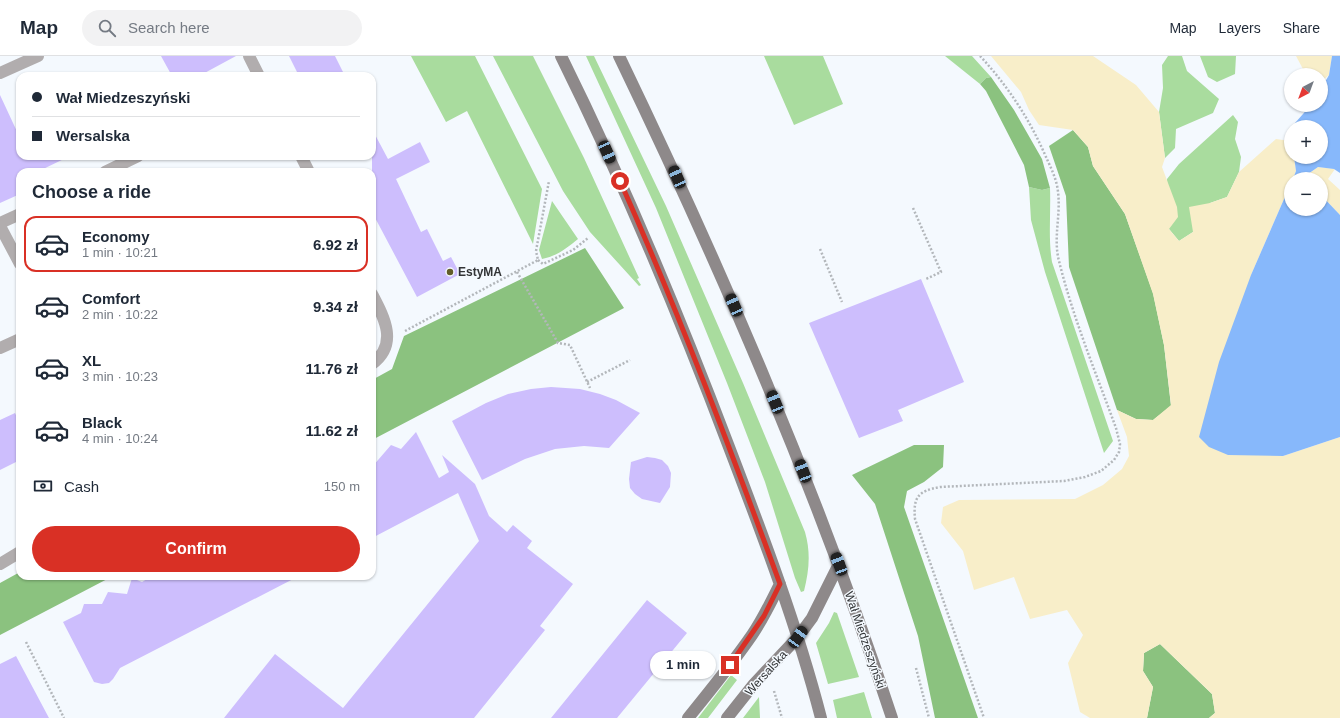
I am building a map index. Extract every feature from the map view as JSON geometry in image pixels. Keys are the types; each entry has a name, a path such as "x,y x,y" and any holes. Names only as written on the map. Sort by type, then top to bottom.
{"main road":[{"path":"561,56 645,238 715,411 780,584 798,637 821,718"},
{"name":"Wał Miedzeszyński","path":"619,56 671,163 746,333 798,458 839,564 892,718"},
{"name":"Wersalska","path":"727,718 754,684 798,637 812,618 839,564"},
{"path":"688,718 752,635 780,584"}],"street":[{"path":"0,73 38,56"},
{"path":"249,56 257,72"},
{"path":"113,168 130,160"},
{"path":"16,216 0,225 16,256"},
{"path":"376,302 385,319 387,340 383,351 376,359"},
{"path":"0,348 16,341"},
{"path":"0,564 16,554"}],"path":[{"path":"980,56 1000,79 1023,111 1039,141 1052,171 1058,190 1059,204 1056,241 1058,260 1073,308 1116,428 1120,444 1119,452 1108,466 1101,471 1085,477 1064,481 940,487 929,489 921,493 917,498 914,506 915,519 984,718"},
{"path":"549,181 536,251 538,260 543,264 573,250 588,238"},
{"path":"914,208 941,272 926,279"},
{"path":"820,249 842,302"},
{"path":"387,340 538,260"},
{"path":"517,272 558,343 570,345 590,388"},
{"path":"587,382 630,360"},
{"path":"26,642 64,718"},
{"path":"916,668 929,718"},
{"path":"778,706 782,718"}],"green space":[{"path":"411,56 475,56 542,189 533,244 467,111 446,122"},
{"path":"493,56 533,56 584,158 641,285 639,286 590,232 563,191"},
{"path":"586,56 594,56 666,206 743,383 805,532 809,562 804,591 801,592 795,578 765,482 727,383 656,208"},
{"path":"764,56 823,56 843,104 794,125"},
{"path":"945,56 972,56 991,77 986,78 980,84"},
{"path":"1168,56 1182,56 1187,71 1219,99 1213,113 1176,129 1175,148 1165,158 1159,112 1163,88 1162,65"},
{"path":"1200,56 1236,56 1235,74 1217,82 1208,77"},
{"path":"991,77 1014,110 1042,159 1050,188 1042,190 1029,187 1024,165 986,91 980,84 986,78"},
{"path":"1233,115 1238,122 1235,139 1241,157 1239,172 1227,197 1210,203 1193,232 1179,241 1169,229 1167,179 1179,164"},
{"path":"1073,130 1088,147 1093,166 1125,214 1153,293 1164,345 1171,406 1153,420 1136,419 1117,410 1069,267 1066,196 1049,146"},
{"path":"1029,187 1042,190 1050,188 1050,234 1052,262 1113,441 1104,453 1045,272 1031,220"},
{"path":"552,201 578,239 557,254 542,259 539,250"},
{"path":"585,248 624,308 376,438 376,378 392,369 404,336"},
{"path":"914,445 944,445 943,467 924,482 907,491 904,507 978,718 935,718 918,636 875,504 852,475"},
{"path":"16,574 16,580 105,580 0,635 0,583"},
{"path":"834,612 837,613 859,677 828,684 816,643"},
{"path":"1160,644 1212,694 1215,713 1209,718 1147,718 1153,687 1143,671 1144,653"},
{"path":"731,675 737,680 708,718 698,718"},
{"path":"864,692 872,718 837,718 833,700"},
{"path":"759,697 760,718 743,718"}],"sand":[{"path":"991,56 1093,56 1136,85 1159,112 1165,158 1162,167 1177,207 1178,217 1169,229 1179,241 1193,232 1189,207 1210,203 1227,197 1239,172 1276,139 1284,140 1284,164 1295,164 1296,171 1284,172 1284,199 1251,275 1283,456 1340,437 1340,718 1209,718 1215,713 1212,694 1160,644 1144,653 1143,671 1153,687 1147,718 1090,718 1080,712 1068,663 1083,635 1067,610 1030,619 1014,577 974,590 963,551 941,523 943,507 959,500 1075,499 1103,485 1122,469 1129,456 1127,437 1117,410 1136,419 1153,420 1171,405 1164,345 1153,294 1125,214 1093,166 1088,147 1073,130 1039,125 1029,110 1021,92"},
{"path":"1296,56 1332,56 1328,76 1328,68 1302,68"},
{"path":"1318,167 1335,169 1328,179 1328,172 1311,172"},
{"path":"1328,179 1340,190 1340,215 1328,202"}],"water":[{"path":"1332,56 1340,56 1340,173 1334,169 1318,167 1311,172 1296,172 1295,164 1328,164 1328,120 1298,120 1305,112 1328,112 1329,75"},
{"path":"1284,199 1284,216 1328,216 1328,202 1340,215 1340,437 1283,456 1228,455 1209,447 1199,437 1219,362 1251,275"}],"building":[{"path":"161,56 236,56 206,72 170,72"},
{"path":"289,56 335,56 343,72 297,72"},
{"path":"0,95 16,129 16,160 62,160 45,168 16,168 16,196 0,203"},
{"path":"376,136 388,159 420,142 430,162 396,179 421,232 427,229 443,261 451,257 460,274 417,297 376,220 376,168 372,168 372,160 376,160"},
{"path":"921,279 964,382 898,410 903,421 859,438 809,323"},
{"path":"551,387 580,389 600,394 616,400 640,413 609,448 584,446 555,449 525,459 482,480 452,421 486,403 508,394 531,389"},
{"path":"15,413 16,415 16,462 0,470 0,420"},
{"path":"416,432 439,478 449,472 442,455 475,484 489,516 507,532 513,525 532,541 527,548 573,584 540,626 545,630 474,718 224,718 275,654 343,708 479,541 458,493 376,536 376,462 391,445 401,449"},
{"path":"647,457 662,460 668,466 671,473 670,487 660,503 642,499 630,488 629,479 631,462"},
{"path":"131,580 142,582 145,580 291,580 120,668 109,683 102,684 94,682 63,622 81,613 84,604 102,604 108,592 127,594"},
{"path":"647,600 687,633 617,718 551,718"},
{"path":"16,656 49,718 0,718 0,664"}],"place":[{"name":"EstyMA","path":"450,272"}],"route":[{"path":"620,181 683,328 780,584 764,616 730,665"}]}
